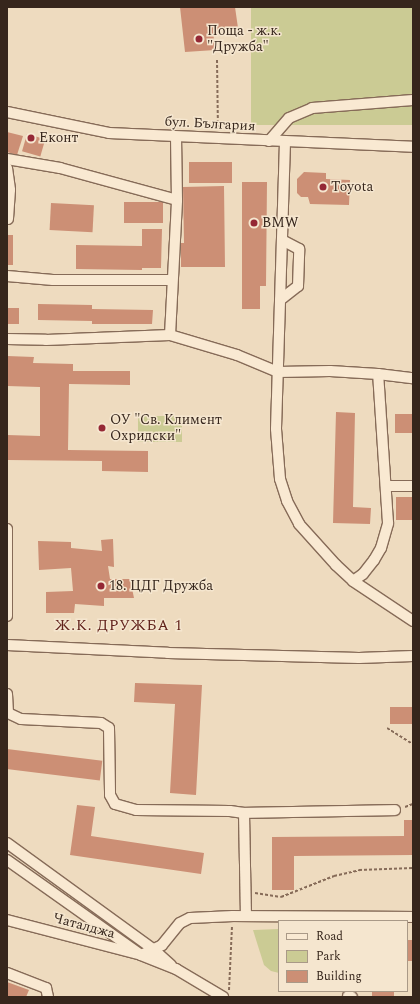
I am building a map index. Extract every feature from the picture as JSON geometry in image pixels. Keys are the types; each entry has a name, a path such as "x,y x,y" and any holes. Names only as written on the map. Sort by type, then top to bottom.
{"street":[{"path":"268,141 289,118 312,108 413,100"},
{"name":"бул. България","path":"7,112 109,133 413,147"},
{"path":"170,335 177,200 176,137"},
{"path":"285,142 276,429 280,479 287,502 299,524 353,581 413,621"},
{"path":"7,159 60,168 177,200"},
{"path":"7,168 10,190 8,219"},
{"path":"280,300 298,286 298,249 282,240"},
{"path":"7,276 52,280 172,280"},
{"path":"7,339 46,340 170,335 237,355 278,372 330,371 413,378"},
{"path":"353,581 363,574 374,560 381,548 388,524 387,486 378,374"},
{"path":"387,486 413,486"},
{"path":"7,529 7,616"},
{"path":"7,645 168,653 359,658 413,656"},
{"path":"7,694 8,713 21,719 101,723 109,728 110,795 115,804 136,810 230,811 244,813 395,810"},
{"path":"244,813 246,916"},
{"path":"7,843 153,949 176,969"},
{"path":"7,860 141,955 176,969 223,997"},
{"path":"141,955 162,945 180,923 190,918 233,916 413,917"},
{"name":"Чаталджа","path":"7,920 141,955"},
{"path":"7,973 46,988 48,997"}],"path":[{"path":"217,60 219,138"},
{"path":"387,728 413,744"},
{"path":"246,892 282,897 334,876 359,870 413,868"},
{"path":"228,997 233,916"}],"green space":[{"path":"251,7 413,7 413,125 251,125"},
{"path":"138,416 182,416 182,442 138,442"},
{"path":"278,929 278,973 271,971 264,965 253,930"}],"building":[{"name":"Поща - ж.к. \"Дружба\"","path":"180,7 235,7 238,28 213,30 215,50 185,52"},
{"path":"7,132 23,136 17,155 7,152"},
{"path":"27,134 45,139 40,157 22,151"},
{"path":"189,162 232,162 232,183 189,183"},
{"name":"Toyota","path":"304,172 326,173 326,179 350,180 349,205 310,204 308,197 301,197 297,193 297,179"},
{"name":"BMW","path":"242,182 267,182 266,286 260,286 260,309 242,309"},
{"path":"224,186 225,267 181,267 181,243 184,243 183,187"},
{"path":"124,202 163,202 163,223 124,223"},
{"path":"51,203 94,205 93,232 50,230"},
{"path":"142,229 162,229 161,268 142,268 142,270 76,269 76,245 142,246"},
{"path":"7,235 13,235 13,265 7,265"},
{"path":"38,304 92,305 92,309 153,310 152,324 92,324 92,321 38,320"},
{"path":"7,308 19,308 19,324 7,324"},
{"path":"7,356 34,357 33,363 73,364 73,371 130,371 130,385 69,384 68,450 148,451 148,472 102,471 102,461 7,460 7,435 40,436 40,387 7,386"},
{"path":"336,412 355,413 353,507 371,508 370,524 333,523"},
{"path":"395,414 413,414 413,433 395,433"},
{"path":"396,497 413,497 413,520 396,520"},
{"path":"113,539 114,567 108,566 110,579 130,579 134,598 104,598 104,606 75,604 74,613 46,613 46,592 73,591 71,568 39,570 38,541 71,542 71,548 102,551 101,540"},
{"path":"135,683 202,685 196,795 170,793 175,704 134,702"},
{"path":"390,707 413,707 413,724 390,724"},
{"path":"7,749 102,761 100,781 7,769"},
{"path":"77,805 95,807 91,836 204,853 201,874 70,855"},
{"path":"404,820 413,820 413,855 294,856 294,890 272,890 272,837 404,836"},
{"path":"408,940 413,940 413,961 408,961"},
{"path":"7,982 29,990 26,997 7,997"},
{"path":"372,992 394,992 394,996 372,996"}],"place":[{"name":"Поща - ж.к. \"Дружба\"","path":"199,39"},
{"name":"Еконт","path":"31,138"},
{"name":"Toyota","path":"323,187"},
{"name":"BMW","path":"254,223"},
{"name":"ОУ \"Св. Климент Охридски\"","path":"102,428"},
{"name":"18. ЦДГ Дружба","path":"101,586"}],"district":[{"name":"Ж.К. ДРУЖБА 1","path":"119,626"}]}
